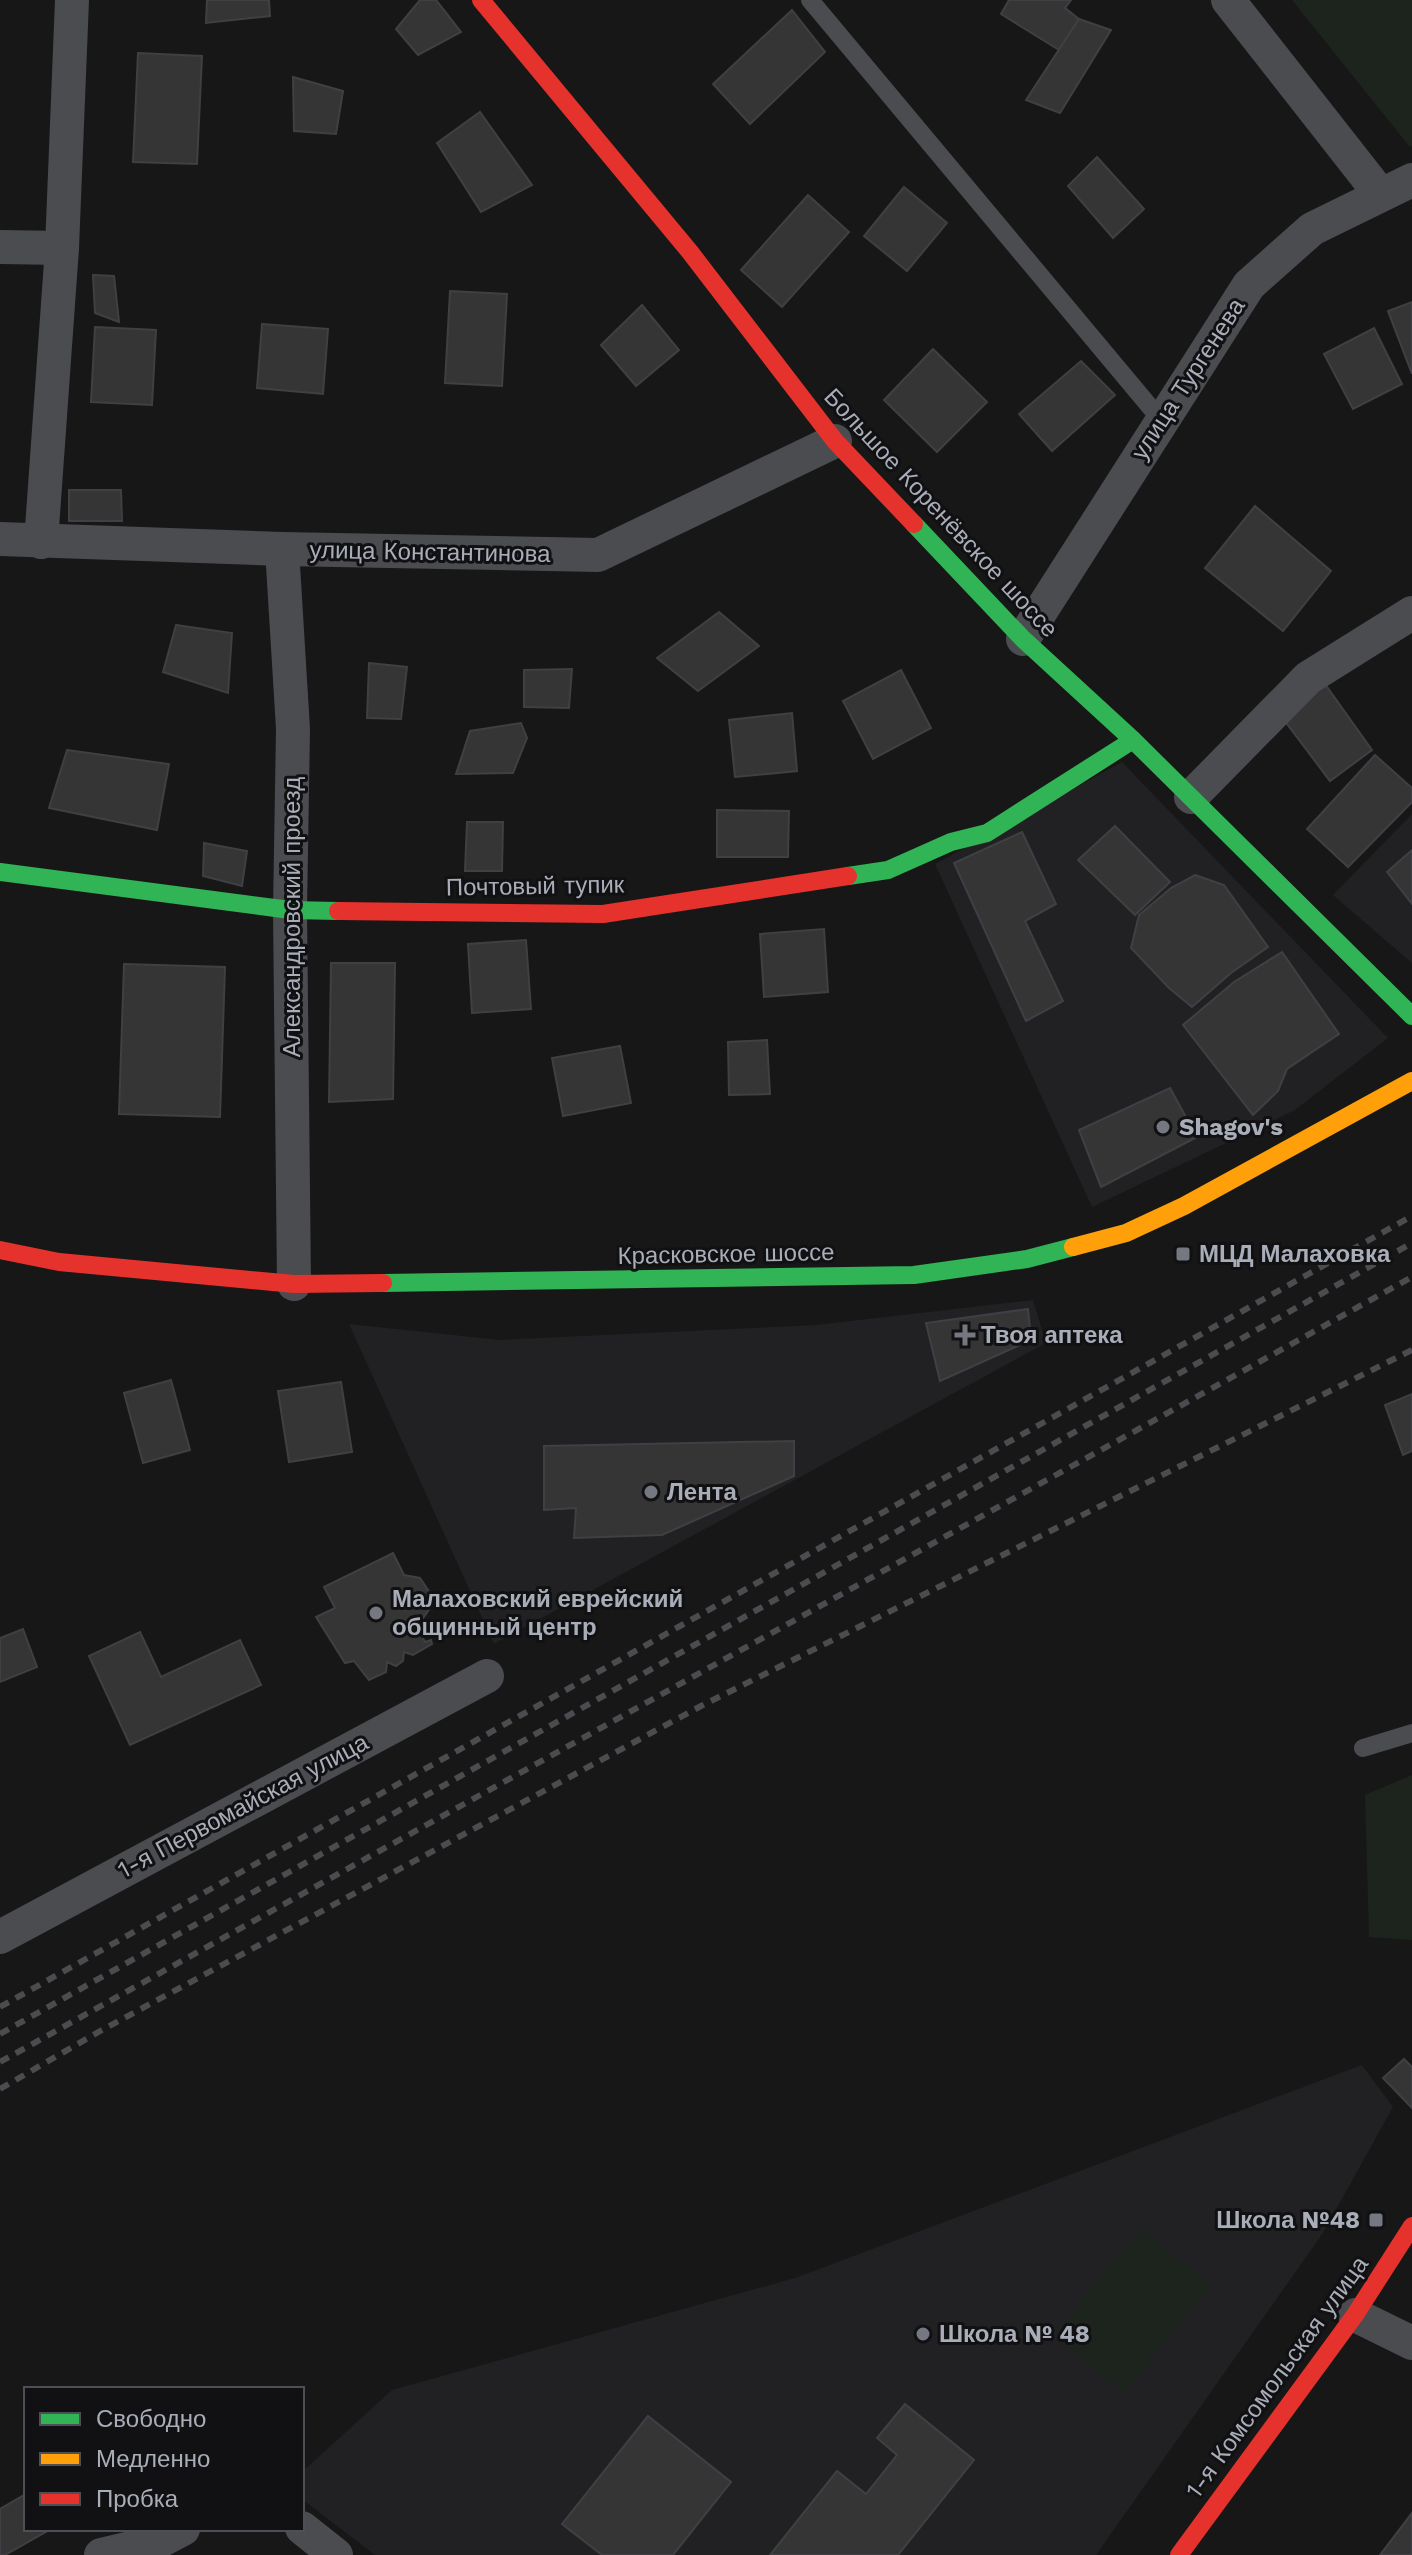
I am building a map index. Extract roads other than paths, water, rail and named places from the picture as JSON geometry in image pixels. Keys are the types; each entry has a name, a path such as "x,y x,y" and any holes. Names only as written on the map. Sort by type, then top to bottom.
{"main road":[{"name":"Большое Коренёвское шоссе","path":"481,0 690,252 835,441 1023,639 1133,740 1412,1016"},
{"name":"Почтовый тупик","path":"0,872 290,910 603,914 888,870 951,842 987,833 1133,740"},
{"name":"Красковское шоссе","path":"0,1250 59,1262 294,1284 914,1275 1027,1259 1126,1233 1184,1206 1412,1081"},
{"name":"1-я Комсомольская улица","path":"1179,2555 1355,2315 1412,2226"}],"street":[{"path":"41,542 62,248 72,0"},
{"path":"1228,0 1381,195"},
{"name":"улица Тургенева","path":"1023,639 1249,285 1312,229 1412,180"},
{"path":"0,247 62,248"},
{"name":"улица Константинова","path":"0,539 282,549 598,555 835,441"},
{"name":"Александровский проезд","path":"282,549 293,729 290,910 294,1284"},
{"path":"1191,797 1308,678 1412,613"},
{"name":"1-я Первомайская улица","path":"0,1937 487,1676"},
{"path":"1355,2315 1412,2343"},
{"path":"304,2530 336,2555"},
{"path":"101,2555 160,2541 179,2531"}],"lane":[{"path":"810,0 1161,420"},
{"path":"1363,1748 1412,1733"}],"railway":[{"path":"0,2007 1412,1216"},
{"path":"0,2034 1412,1243"},
{"path":"0,2062 1412,1277"},
{"path":"0,2089 102,2030 701,1706 1412,1350"}],"place":[{"name":"Shagov's","path":"1163,1127"},
{"name":"МЦД Малаховка","path":"1183,1254"},
{"name":"Твоя аптека","path":"965,1335"},
{"name":"Лента","path":"651,1492"},
{"name":"Малаховский еврейский общинный центр","path":"376,1613"},
{"name":"Школа №48","path":"1376,2220"},
{"name":"Школа № 48","path":"923,2334"}]}
